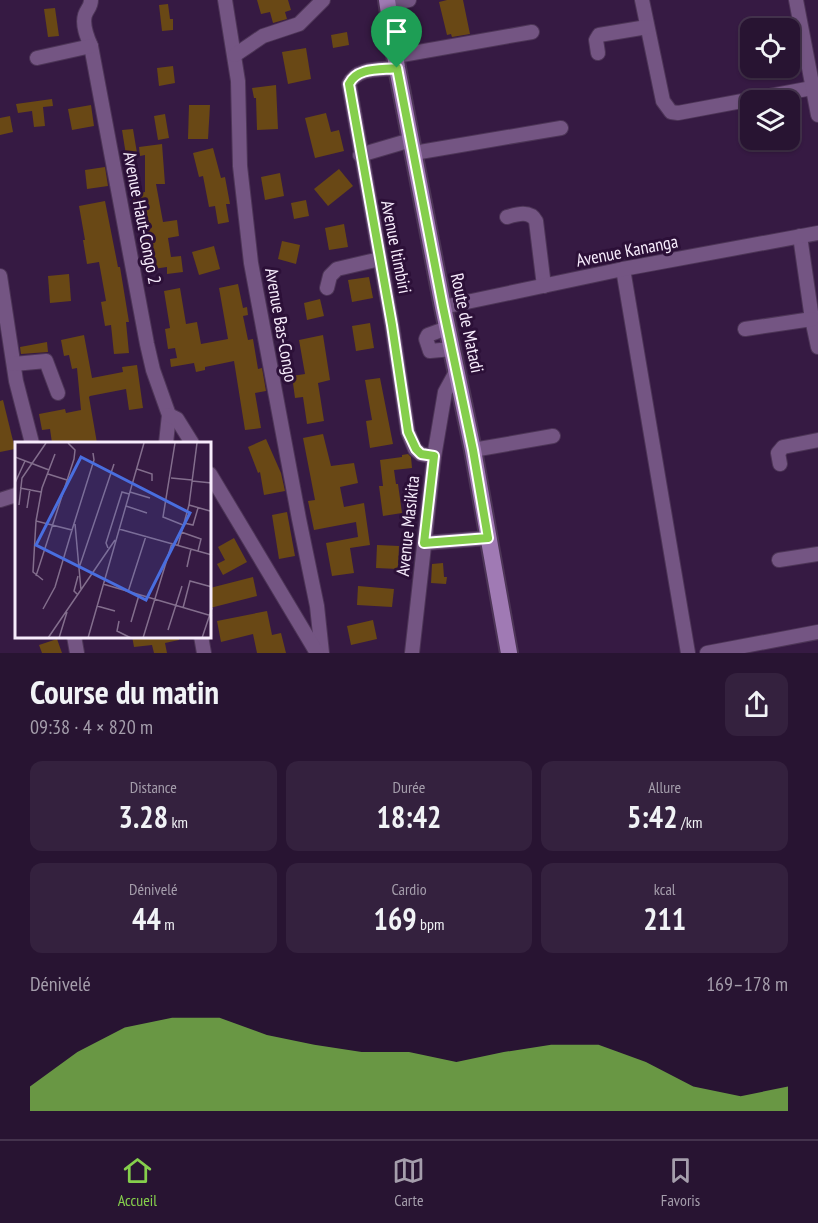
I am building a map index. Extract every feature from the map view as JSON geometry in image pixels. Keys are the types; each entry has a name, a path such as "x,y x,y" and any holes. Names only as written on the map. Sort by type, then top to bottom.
{"main road":[{"name":"Route de Matadi","path":"388,2 397,62 447,328 473,450 509,653"}],"street":[{"name":"Avenue Haut-Congo 2","path":"91,0 91,6 85,16 87,36 92,46 147,344 153,370 169,415 166,442"},
{"name":"Avenue Bas-Congo","path":"225,0 238,81 240,166 251,263 317,606 322,653"},
{"path":"235,56 263,36 299,24 323,0"},
{"path":"388,2 409,0"},
{"path":"642,0 663,101 671,112 814,79"},
{"path":"796,0 814,79 818,115"},
{"path":"598,54 596,40 599,35 647,27"},
{"path":"397,62 532,33"},
{"path":"37,58 92,46"},
{"name":"Avenue Itimbiri","path":"397,62 359,72 352,76 349,84 408,432 421,454 434,456"},
{"path":"360,154 561,128"},
{"path":"507,217 527,214 533,216 536,221 543,286"},
{"name":"Avenue Kananga","path":"443,307 623,269 818,233"},
{"path":"800,236 818,347"},
{"path":"327,288 330,276 337,269 380,259"},
{"path":"623,269 688,653"},
{"path":"0,276 14,364 32,442"},
{"path":"745,329 812,319"},
{"path":"447,328 428,335 426,339 430,351 452,349"},
{"path":"14,364 46,361 58,393"},
{"name":"Avenue Masikita","path":"412,653 434,456 445,392 457,370"},
{"path":"169,415 177,419 191,442"},
{"path":"473,450 553,436"},
{"path":"780,464 778,453 783,447 818,441"},
{"path":"212,477 317,653"},
{"path":"0,500 15,495"},
{"path":"424,543 488,538"},
{"path":"779,560 818,554"},
{"path":"707,653 765,648 818,632"},
{"path":"74,638 77,653"},
{"path":"189,653 203,646"}],"building":[{"path":"257,0 288,0 291,10 285,12 287,19 273,23 270,12 261,14"},
{"path":"463,0 470,34 452,37 451,34 447,35 439,2"},
{"path":"168,4 170,19 173,19 173,30 162,31 159,5"},
{"path":"55,8 59,36 48,37 44,9"},
{"path":"347,32 349,45 333,48 331,35"},
{"path":"306,48 311,79 288,84 282,52"},
{"path":"173,66 175,83 159,86 157,68"},
{"path":"276,85 278,129 257,130 256,98 254,98 252,88"},
{"path":"52,99 53,106 43,107 45,126 34,127 32,111 18,113 16,104"},
{"path":"91,105 94,126 72,130 68,109"},
{"path":"189,105 210,105 208,139 188,139"},
{"path":"326,113 331,132 339,130 344,151 315,158 305,118"},
{"path":"165,114 169,138 158,140 154,116"},
{"path":"10,116 13,132 0,135 0,118"},
{"path":"133,129 137,153 126,155 122,130"},
{"path":"162,144 165,184 156,184 163,222 177,220 179,236 168,238 171,257 181,256 183,272 167,274 167,267 153,269 150,248 145,249 132,194 145,192 145,155 140,156 139,147"},
{"path":"213,148 221,178 225,177 230,204 226,204 229,222 218,224 215,206 209,207 203,176 199,177 193,153"},
{"path":"105,167 108,186 87,189 85,170"},
{"path":"339,169 353,186 328,206 314,189"},
{"path":"280,173 284,196 265,200 261,177"},
{"path":"306,200 309,216 294,219 291,203"},
{"path":"105,201 118,267 120,267 129,322 126,322 129,353 114,354 111,325 105,326 101,302 106,301 99,262 87,264 83,240 85,240 79,206"},
{"path":"344,224 348,247 329,250 325,228"},
{"path":"282,241 300,245 296,264 278,259"},
{"path":"214,246 220,269 199,275 192,252"},
{"path":"69,274 71,301 50,303 48,276"},
{"path":"369,277 373,298 352,302 348,280"},
{"path":"238,284 243,308 247,307 248,315 243,316 248,340 253,339 258,369 262,368 266,391 255,393 261,428 245,430 234,361 205,367 205,370 196,372 194,363 171,367 170,359 177,358 175,348 168,349 165,329 170,328 164,291 180,288 186,324 197,322 201,344 228,339 219,288"},
{"path":"320,299 324,316 307,320 304,303"},
{"path":"370,323 374,348 356,351 352,326"},
{"path":"84,335 92,378 123,372 122,367 137,365 143,408 129,410 126,389 89,397 97,442 52,442 50,429 42,430 39,414 65,409 66,413 81,410 77,368 72,369 69,355 64,356 61,340"},
{"path":"323,335 330,380 318,383 324,421 307,424 303,397 295,398 292,376 305,374 299,340"},
{"path":"47,342 48,352 21,354 20,347"},
{"path":"380,378 393,444 370,448 366,421 372,420 365,380"},
{"path":"3,400 15,449 0,452 0,401"},
{"path":"323,434 331,466 354,463 358,483 340,487 344,507 364,503 370,545 350,548 354,573 332,576 326,543 358,537 356,522 314,530 308,501 315,500 303,438"},
{"path":"266,439 281,473 285,491 264,495 260,472 258,473 248,447"},
{"path":"408,454 411,457 412,468 394,470 402,513 383,516 379,486 383,486 380,460"},
{"path":"287,512 295,556 279,559 272,515"},
{"path":"234,538 247,562 223,575 217,564 225,560 218,547"},
{"path":"377,545 399,546 398,569 376,568"},
{"path":"443,563 444,577 447,577 446,584 431,583 432,564"},
{"path":"253,577 257,596 212,607 212,587"},
{"path":"358,586 394,589 392,607 357,605"},
{"path":"267,611 272,635 281,633 286,653 257,653 253,634 221,642 217,621"},
{"path":"373,620 377,639 351,645 347,626"},
{"path":"132,638 179,638 179,640 165,643 167,653 154,653 152,645 134,647"},
{"path":"57,639 62,653 42,653 39,645"}],"route":[{"path":"397,68 473,450 488,538 424,543 434,456 421,454 411,441 408,432 392,325 349,84 352,76 359,72 397,68"}]}
